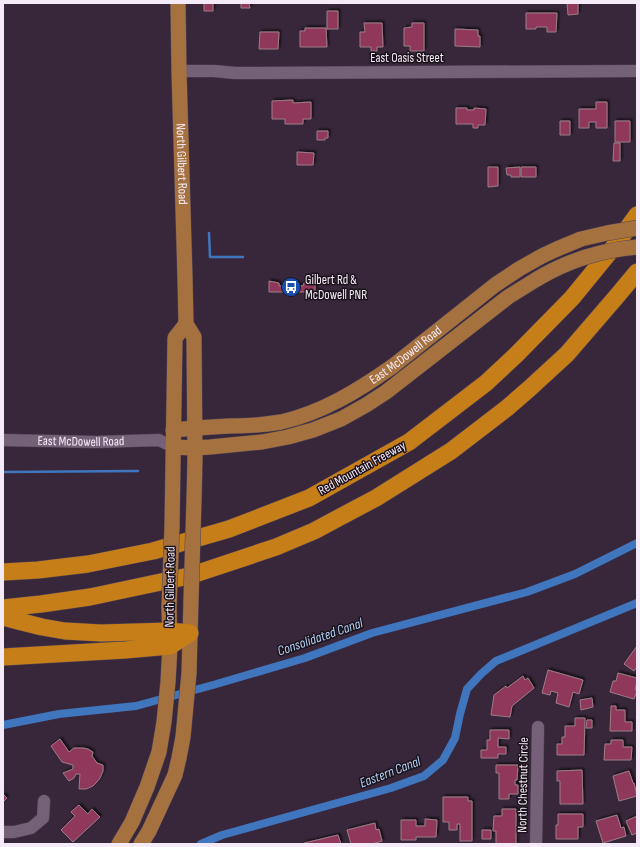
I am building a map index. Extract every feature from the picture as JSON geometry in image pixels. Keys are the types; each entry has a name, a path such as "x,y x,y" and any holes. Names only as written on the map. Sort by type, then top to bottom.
{"highway":[{"name":"Red Mountain Freeway","path":"3,572 38,570 88,564 153,551 229,529 309,498 409,442 486,383 516,355 572,298 617,243 637,215"},
{"path":"3,608 41,604 90,596 189,576 276,546 314,531 376,498 451,451 508,408 567,354 637,272"},
{"path":"3,616 42,627 65,631 169,638"},
{"path":"3,657 125,650 190,633"}],"main road":[{"name":"North Gilbert Road","path":"141,844 149,831 175,775 180,751 189,673 194,500 194,337 186,324 178,3"},
{"name":"East McDowell Road","path":"173,430 259,425 281,422 305,415 340,399 393,366 495,285 542,256 557,248 581,239 637,228"},
{"name":"East McDowell Road","path":"173,447 194,448 262,442 313,430 341,419 386,392 508,297 552,270 589,256 637,247"},
{"name":"North Gilbert Road","path":"119,844 132,822 147,787 159,752 164,722 168,682 173,506 175,338 186,324"}],"street":[{"name":"East Oasis Street","path":"179,71 214,71 235,73 635,71"},
{"path":"159,440 173,430"},
{"name":"East McDowell Road","path":"3,440 96,442 159,440 173,447"},
{"name":"North Chestnut Circle","path":"536,844 538,727"},
{"path":"3,832 14,832 31,828 43,818 44,801"}],"building":[{"path":"204,3 213,3 213,11 204,11"},
{"path":"241,3 249,3 250,8 241,8"},
{"path":"567,3 578,3 578,14 568,15"},
{"path":"327,11 338,11 338,29 327,29"},
{"path":"526,13 557,13 556,32 547,32 547,27 526,29"},
{"path":"364,23 382,23 383,47 377,47 377,51 371,51 371,47 360,47 360,32 365,32"},
{"path":"412,23 424,23 424,51 410,51 410,46 404,46 404,28 412,27"},
{"path":"305,28 326,28 327,47 300,47 300,31 305,31"},
{"path":"455,29 478,30 478,36 480,36 480,47 455,46"},
{"path":"260,32 279,32 278,49 259,49"},
{"path":"293,100 293,103 311,102 311,119 303,119 303,124 285,124 285,119 272,119 272,101"},
{"path":"596,102 607,102 607,128 596,128 596,122 589,122 589,128 579,128 579,109 596,109"},
{"path":"456,108 467,108 467,110 474,110 474,108 486,109 485,125 478,125 478,128 473,128 473,124 456,124"},
{"path":"560,121 570,121 570,135 560,135"},
{"path":"615,121 630,121 630,142 615,142"},
{"path":"317,131 328,131 328,138 325,138 325,140 317,140"},
{"path":"614,143 620,143 620,161 613,161"},
{"path":"297,152 314,153 313,165 297,165"},
{"path":"488,167 498,167 498,186 488,187"},
{"path":"520,167 520,177 511,177 511,175 507,175 506,168"},
{"path":"521,167 536,167 536,177 521,177"},
{"path":"269,281 279,283 279,286 286,286 286,283 297,283 297,285 303,286 304,283 315,281 315,292 269,292"},
{"path":"637,646 637,667 634,671 624,664"},
{"path":"548,670 583,680 579,694 573,692 569,707 556,703 558,693 551,691 550,695 542,693"},
{"path":"618,673 637,678 635,690 637,691 634,699 610,692 613,681 616,681"},
{"path":"523,676 525,680 528,678 534,688 512,706 510,717 491,715 494,695 506,686 507,688"},
{"path":"592,698 593,707 581,710 580,700"},
{"path":"611,706 616,706 616,710 625,710 625,722 632,722 632,731 610,731"},
{"path":"575,718 585,718 584,755 557,755 557,744 562,744 562,737 565,737 565,726 575,726"},
{"path":"587,720 592,720 592,728 586,728"},
{"path":"490,730 509,730 509,739 498,738 498,747 506,747 506,754 498,754 498,758 481,758 481,750 487,750 487,740 490,740"},
{"path":"60,739 69,752 74,748 88,749 93,752 92,756 97,763 103,765 103,771 100,778 93,786 86,789 79,789 80,774 76,774 74,778 69,781 63,773 73,769 73,765 62,762 51,746"},
{"path":"611,740 623,740 623,747 632,747 631,760 604,760 605,744 611,744"},
{"path":"496,765 518,765 517,780 515,780 515,785 518,785 518,794 509,794 509,799 499,799 499,773 496,773"},
{"path":"582,770 583,804 560,804 560,781 557,781 557,771"},
{"path":"629,771 637,796 619,801 613,776"},
{"path":"3,794 7,798 3,802"},
{"path":"443,797 468,797 468,801 472,801 472,841 460,841 460,824 457,824 457,830 449,830 449,822 443,822"},
{"path":"79,805 88,814 92,809 100,817 73,842 61,830 75,816 71,812"},
{"path":"502,809 516,809 516,844 496,844 496,831 493,831 494,816 502,816"},
{"path":"558,814 583,814 583,827 578,827 578,839 556,839"},
{"path":"617,815 621,828 624,827 626,836 603,843 596,821"},
{"path":"637,816 637,833 632,835 626,821"},
{"path":"425,819 437,820 436,837 416,837 416,840 401,840 401,820 416,820 416,826 425,826"},
{"path":"375,823 376,830 379,829 382,841 372,844 351,844 347,830"},
{"path":"482,830 491,830 491,839 482,839"},
{"path":"338,835 341,844 304,844 304,843"}],"waterway":[{"path":"209,233 210,257 243,257"},
{"path":"3,472 138,471"},
{"name":"Consolidated Canal","path":"3,725 59,714 136,706 213,685 305,658 372,633 527,592 575,574 637,543"},
{"name":"Eastern Canal","path":"201,844 222,835 391,788 424,776 443,760 455,738 467,689 496,661 637,603"}],"place":[{"name":"Gilbert Rd & McDowell PNR","path":"291,287"}]}
